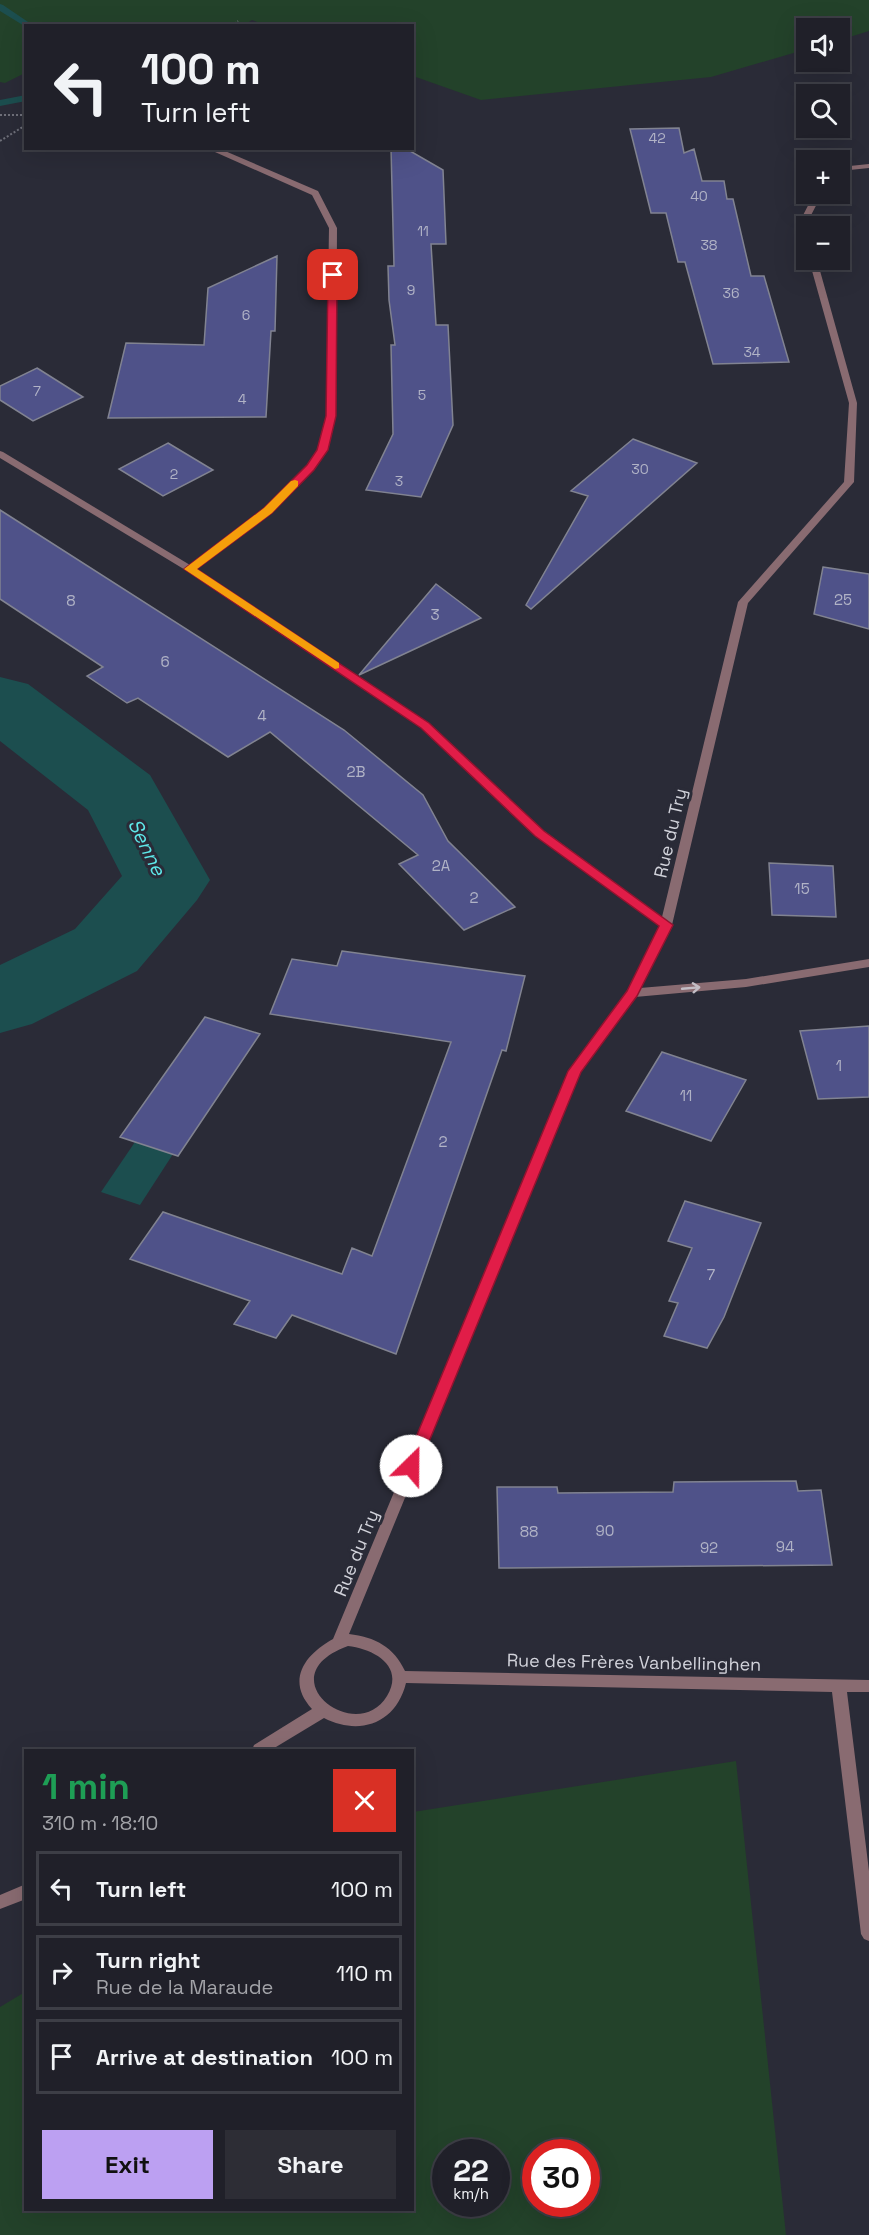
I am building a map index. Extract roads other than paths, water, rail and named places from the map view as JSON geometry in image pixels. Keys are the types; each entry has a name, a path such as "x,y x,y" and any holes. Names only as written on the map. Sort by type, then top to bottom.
{"street":[{"path":"190,569 268,511 310,467 322,450 331,416 333,228 315,193 215,150"},
{"path":"850,168 869,166"},
{"name":"Rue du Try","path":"339,1642 575,1071 632,993 666,925 743,603 849,482 853,403 816,270"},
{"path":"0,454 190,569 425,726 539,833 666,925"},
{"path":"632,993 746,983 869,963"},
{"path":"348,1640 364,1640 378,1646 395,1664 399,1677 396,1695 387,1707 374,1716 351,1721 336,1719 322,1711 312,1699 306,1686 308,1672 319,1654 339,1642 348,1640"},
{"name":"Rue des Frères Vanbellinghen","path":"399,1677 869,1686"},
{"path":"839,1686 869,1934"},
{"path":"260,1749 322,1711"},
{"path":"0,1902 24,1892"}],"waterway":[{"path":"0,7 27,24"},
{"path":"0,103 24,98"},
{"name":"Senne","path":"0,702 121,794 167,880 106,950 0,1002"}]}
